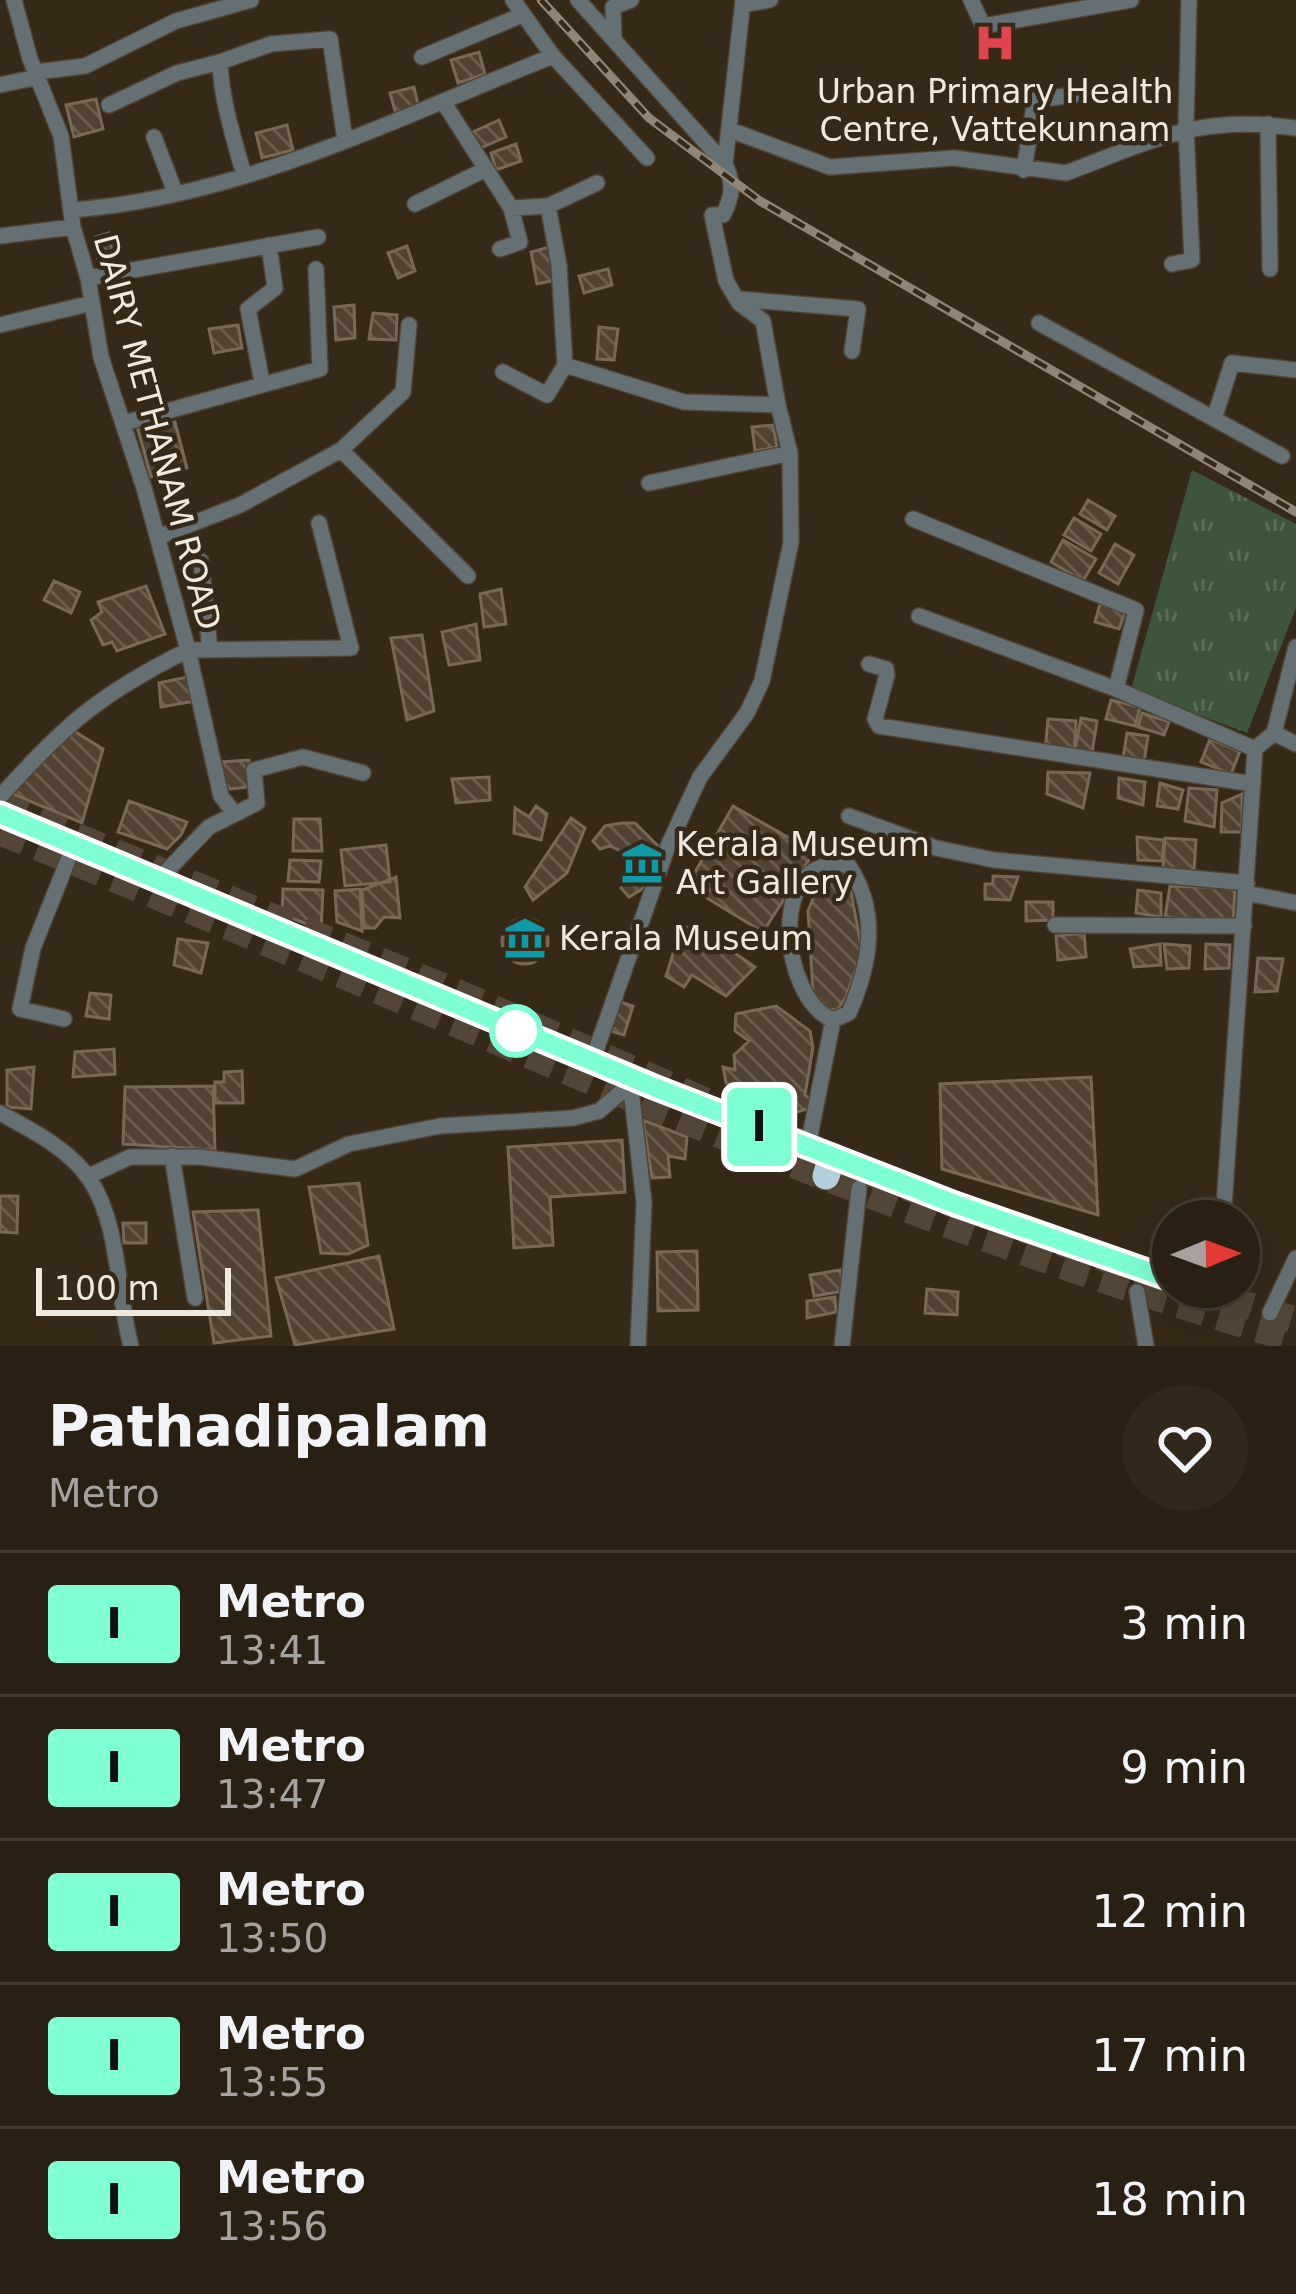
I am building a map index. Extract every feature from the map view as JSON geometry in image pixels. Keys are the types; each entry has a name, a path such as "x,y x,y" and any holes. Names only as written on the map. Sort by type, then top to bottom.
{"street":[{"name":"DAIRY METHANAM ROAD","path":"0,797 56,733 116,686 188,650 101,357 72,218 61,136 14,0"},
{"path":"170,0 176,21"},
{"path":"0,85 85,65 176,21 251,0"},
{"path":"578,0 725,164 733,181 723,214 712,215 726,280 736,299 763,321 790,452 791,542 762,681 747,713 700,777 668,846 594,1056"},
{"path":"615,40 613,7 631,0"},
{"path":"725,164 743,2 770,0"},
{"path":"971,0 983,26 1131,0"},
{"path":"1172,264 1192,260 1186,128 1189,0"},
{"path":"422,57 518,8 553,56 646,158"},
{"path":"109,105 177,73 271,44 330,40 345,140"},
{"path":"0,236 244,176 444,103 553,56"},
{"path":"220,62 220,90 232,111 244,176"},
{"path":"1024,170 1035,100 1074,95"},
{"path":"444,103 511,208 520,242 500,249"},
{"path":"730,130 830,167 954,158 1066,173 1186,128 1245,120 1296,128"},
{"path":"1268,124 1270,269"},
{"path":"154,137 175,192"},
{"path":"415,204 484,170"},
{"path":"511,208 548,206 597,183"},
{"path":"503,372 547,395 565,365 559,265 548,206"},
{"path":"88,278 318,237"},
{"path":"262,382 248,309 275,288 269,244"},
{"path":"124,423 320,369 316,269"},
{"path":"736,299 858,309 852,351"},
{"path":"0,326 92,303"},
{"path":"1039,323 1282,456"},
{"path":"158,537 240,505 341,450 404,392 409,325"},
{"path":"1214,418 1232,363 1296,370"},
{"path":"565,365 684,402 778,405"},
{"path":"341,450 468,576"},
{"path":"649,483 790,452"},
{"path":"913,519 1136,610 1116,689"},
{"path":"235,814 221,796 188,650 351,648 319,523"},
{"path":"201,561 210,650"},
{"path":"919,616 1116,689 1255,749"},
{"path":"1224,1200 1255,749 1274,733 1294,658"},
{"path":"869,664 886,669 875,719 879,726 1253,784"},
{"path":"1274,733 1296,744"},
{"path":"165,873 209,827 256,803 254,770 303,758 363,773"},
{"path":"849,816 936,848 994,860 1247,888 1296,903"},
{"path":"64,1019 20,1010 33,948 68,860"},
{"path":"834,862 850,866 863,888 871,943 849,1013 833,1021 818,1014 805,996 788,931 796,890 814,867 834,862"},
{"path":"1055,925 1244,926"},
{"path":"822,1159 833,1021"},
{"path":"89,1177 130,1157 172,1156 295,1169 349,1144 440,1126 574,1118 626,1095 644,1202 638,1346"},
{"path":"0,1113 40,1134 89,1177 107,1229 131,1346"},
{"path":"172,1156 195,1298"},
{"path":"842,1346 859,1188"},
{"path":"1270,1313 1296,1258"},
{"path":"1137,1292 1146,1346"}],"green space":[{"path":"1192,470 1296,524 1296,608 1247,733 1131,690"}],"building":[{"path":"479,52 485,74 458,83 451,60"},
{"path":"414,87 419,109 396,115 390,93"},
{"path":"96,99 103,129 74,137 66,105"},
{"path":"499,120 506,137 478,149 471,133"},
{"path":"287,125 293,150 262,158 256,133"},
{"path":"516,144 521,161 496,170 491,153"},
{"path":"109,233 114,262 99,265 95,237"},
{"path":"407,246 415,271 398,278 388,253"},
{"path":"549,247 556,280 537,284 531,252"},
{"path":"608,269 612,285 584,293 579,276"},
{"path":"354,305 355,338 336,340 334,307"},
{"path":"373,313 397,315 396,340 369,339"},
{"path":"238,325 242,348 214,353 209,329"},
{"path":"599,327 618,329 614,360 597,359"},
{"path":"154,416 157,427 175,422 187,468 151,477 136,423"},
{"path":"773,425 777,447 755,451 752,427"},
{"path":"1088,500 1115,516 1107,530 1080,514"},
{"path":"1074,518 1101,534 1091,551 1064,535"},
{"path":"1063,540 1096,559 1083,581 1051,562"},
{"path":"1115,544 1134,555 1118,584 1099,573"},
{"path":"54,581 80,592 71,613 44,600"},
{"path":"146,586 165,634 117,651 112,642 103,645 91,620 102,612 98,602"},
{"path":"501,589 506,624 484,627 480,594"},
{"path":"1100,604 1125,612 1119,629 1095,622"},
{"path":"476,624 480,660 449,665 442,632"},
{"path":"422,635 434,711 407,720 391,638"},
{"path":"192,676 195,701 161,707 159,683"},
{"path":"1111,700 1140,707 1135,726 1106,719"},
{"path":"1142,713 1169,722 1164,735 1138,727"},
{"path":"1081,718 1097,721 1092,753 1075,750"},
{"path":"1048,719 1076,721 1074,754 1045,752"},
{"path":"69,728 103,749 82,823 10,793"},
{"path":"1127,733 1148,736 1144,762 1123,758"},
{"path":"1210,739 1240,751 1231,774 1201,762"},
{"path":"249,760 249,787 221,790 221,762"},
{"path":"1048,772 1090,773 1083,808 1047,794"},
{"path":"489,777 490,800 456,803 452,779"},
{"path":"1119,778 1145,782 1143,805 1118,798"},
{"path":"1160,783 1183,790 1178,809 1157,806"},
{"path":"1189,788 1217,790 1214,827 1185,821"},
{"path":"1242,794 1242,832 1221,832 1222,803"},
{"path":"129,801 187,822 181,835 167,849 118,832"},
{"path":"536,806 547,814 541,840 514,833 515,808 529,817"},
{"path":"733,806 814,852 763,932 687,886"},
{"path":"571,818 585,828 567,873 533,900 525,887"},
{"path":"294,819 320,819 322,851 293,851"},
{"name":"Kerala Museum Art Gallery","path":"635,823 658,846 647,886 629,897 621,888 628,867 623,852 610,846 600,849 593,841 605,826"},
{"path":"1137,837 1164,840 1162,861 1138,860"},
{"path":"1165,838 1196,840 1194,871 1163,868"},
{"path":"386,845 390,882 345,886 341,850"},
{"path":"290,860 321,861 319,882 288,881"},
{"path":"847,871 862,951 846,997 837,1010 824,1009 813,992 808,911 821,879"},
{"path":"993,876 1018,877 1010,900 985,899 985,884 993,884"},
{"path":"396,877 400,918 384,917 375,928 364,928 362,890"},
{"path":"1170,886 1235,888 1233,923 1165,917"},
{"path":"283,889 323,890 321,930 282,914"},
{"path":"360,889 362,931 337,922 335,891"},
{"path":"1138,890 1161,893 1161,917 1136,913"},
{"path":"1026,902 1053,902 1053,920 1026,921"},
{"name":"Kerala Museum","path":"525,918 541,925 548,941 541,957 525,964 509,957 502,941 509,925"},
{"path":"682,925 755,967 726,996 692,975 684,987 666,976"},
{"path":"1084,933 1086,957 1058,960 1056,936"},
{"path":"178,939 208,943 201,973 174,965"},
{"path":"1160,944 1161,965 1134,967 1130,949"},
{"path":"1164,944 1190,946 1189,968 1167,969"},
{"path":"1206,944 1230,945 1229,968 1205,969"},
{"path":"1258,958 1283,959 1277,991 1255,992"},
{"path":"90,993 111,995 109,1019 86,1016"},
{"path":"620,1002 633,1006 624,1035 610,1031"},
{"path":"776,1006 810,1031 813,1047 805,1095 812,1100 807,1109 794,1113 759,1103 759,1096 726,1083 723,1067 735,1070 734,1055 749,1041 735,1031 736,1014"},
{"path":"114,1049 115,1074 73,1077 75,1052"},
{"path":"34,1067 31,1109 7,1107 7,1070"},
{"path":"242,1071 243,1103 215,1103 215,1082 224,1082 224,1072"},
{"path":"1091,1077 1098,1215 942,1169 940,1084"},
{"path":"213,1086 215,1150 123,1144 125,1087"},
{"path":"643,1120 687,1137 685,1159 668,1156 670,1177 652,1178"},
{"path":"622,1140 625,1192 550,1197 553,1245 514,1248 508,1147"},
{"path":"359,1183 368,1245 348,1254 321,1253 309,1187"},
{"path":"0,1196 18,1196 17,1233 0,1232"},
{"path":"258,1210 271,1336 214,1343 193,1212"},
{"path":"123,1223 146,1223 146,1243 124,1243"},
{"path":"697,1251 698,1310 658,1311 657,1252"},
{"path":"379,1256 394,1329 295,1345 276,1278"},
{"path":"840,1270 844,1291 814,1296 810,1275"},
{"path":"927,1289 958,1292 957,1315 925,1313"},
{"path":"835,1297 836,1312 807,1318 807,1301"}],"tunnel":[{"path":"0,805 456,992 889,1181 1152,1275"},
{"path":"0,832 803,1168 965,1231 1296,1340"},
{"path":"1256,1308 1296,1320"}],"railway":[{"path":"541,0 649,118 760,201 1296,512"}],"metro line":[{"name":"I","path":"0,814 654,1087 955,1204 1152,1273"}],"place":[{"name":"Urban Primary Health Centre, Vattekunnam","path":"995,43"},
{"name":"Kerala Museum Art Gallery","path":"642,863"},
{"name":"Kerala Museum","path":"525,938"}]}
